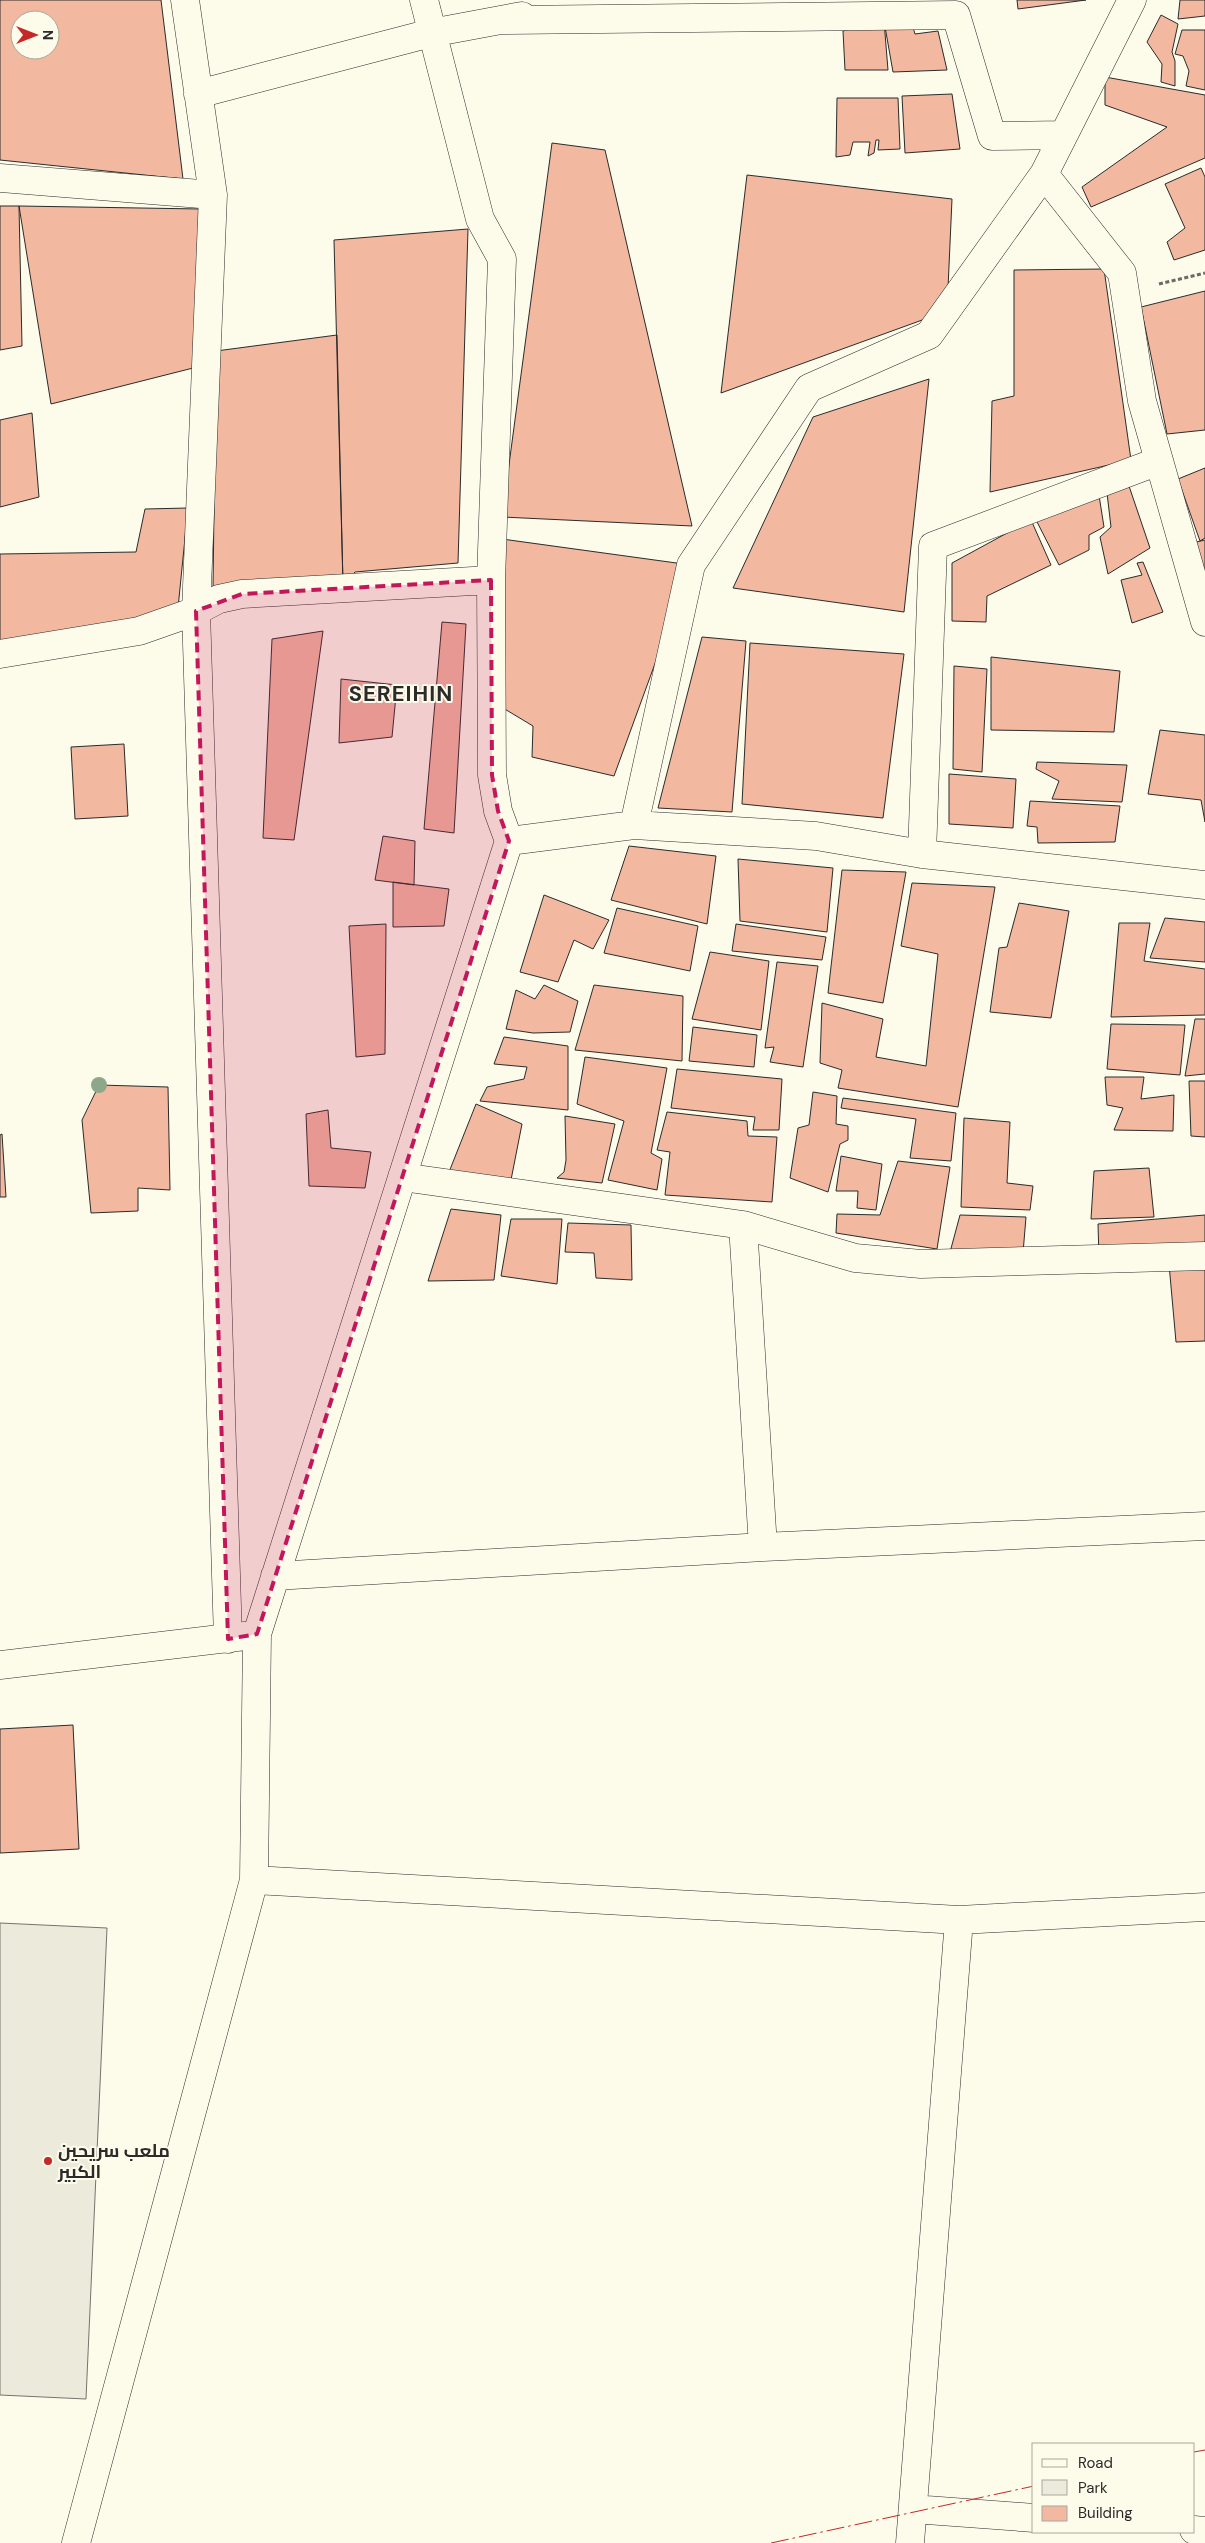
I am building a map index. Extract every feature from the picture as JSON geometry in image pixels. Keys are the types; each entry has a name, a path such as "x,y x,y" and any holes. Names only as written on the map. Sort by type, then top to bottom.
{"street":[{"path":"185,0 213,195 196,611 228,1639"},
{"path":"76,2543 254,1880 257,1634 509,841 498,811 492,775 491,580 502,260 480,219 430,33 424,0"},
{"path":"198,94 430,33 505,20 582,0"},
{"path":"634,825 691,565 809,388 929,335 1044,174 1132,0"},
{"path":"505,20 956,15 992,136 1063,135"},
{"path":"1044,174 1122,273 1142,401 1205,622"},
{"path":"0,178 213,195"},
{"path":"922,854 933,546 1159,461"},
{"path":"0,654 139,631 196,611 219,599 242,594 491,580"},
{"path":"509,841 634,825 816,836 922,854 1205,885"},
{"path":"402,1177 743,1225 856,1258 921,1264 1205,1256"},
{"path":"743,1225 763,1547"},
{"path":"275,1576 763,1547 1205,1526"},
{"path":"0,1665 257,1634"},
{"path":"254,1880 959,1920 1205,1907"},
{"path":"910,2543 959,1920"},
{"path":"913,2509 1032,2518"}],"path":[{"path":"1125,293 1205,273"}],"highlighted area":[{"path":"491,580 492,775 498,811 509,841 257,1634 228,1639 196,611 242,594"}],"green space":[{"name":"ملعب سريحين الكبير","path":"0,1923 107,1928 86,2399 0,2395"}],"building":[{"path":"0,0 161,0 183,179 0,160"},
{"path":"1017,0 1086,0 1018,9"},
{"path":"1180,0 1205,0 1205,16 1178,19"},
{"path":"1161,15 1178,24 1172,52 1175,61 1175,86 1161,82 1162,64 1147,42"},
{"path":"884,21 911,21 915,34 938,31 947,70 893,72"},
{"path":"884,21 888,70 845,70 843,31"},
{"path":"1182,30 1205,30 1205,90 1186,86 1189,71 1183,56 1175,54"},
{"path":"1105,77 1205,95 1205,158 1091,207 1082,187 1167,127 1105,105"},
{"path":"952,94 960,149 905,153 902,96"},
{"path":"837,98 898,98 900,149 878,150 879,140 876,140 874,153 868,156 870,142 853,142 850,155 836,157"},
{"path":"552,143 605,150 692,526 502,517"},
{"path":"1201,168 1205,177 1205,250 1174,260 1167,242 1185,228 1165,184"},
{"path":"747,175 952,199 947,311 721,393"},
{"path":"0,206 19,206 22,346 0,350"},
{"path":"19,206 201,209 197,367 51,404"},
{"path":"468,229 458,563 355,572 343,584 334,240"},
{"path":"1104,269 1131,460 990,492 992,401 1014,396 1014,270"},
{"path":"1205,291 1205,430 1167,434 1141,307"},
{"path":"337,335 343,584 213,588 216,351"},
{"path":"929,379 904,612 733,588 813,417"},
{"path":"32,413 39,497 0,507 0,420"},
{"path":"1205,468 1205,538 1200,541 1178,479"},
{"path":"1129,486 1150,548 1108,574 1100,537 1111,527 1107,493"},
{"path":"1098,489 1104,527 1089,535 1089,550 1059,565 1034,516"},
{"path":"188,508 177,618 0,652 0,554 136,552 145,509"},
{"path":"1031,520 1051,565 987,596 986,622 952,621 952,563"},
{"path":"502,539 691,565 614,776 532,757 533,726 493,702"},
{"path":"1205,540 1205,622 1183,545"},
{"path":"1143,562 1163,612 1132,623 1121,580 1142,575 1137,563"},
{"path":"442,622 466,624 454,833 424,829"},
{"path":"323,631 294,840 263,838 272,639"},
{"path":"702,637 746,641 732,812 658,808"},
{"path":"750,643 904,654 883,818 742,804"},
{"path":"991,657 1120,671 1114,732 991,730"},
{"path":"954,666 987,669 982,772 953,769"},
{"path":"341,679 397,685 392,737 339,743"},
{"path":"1160,730 1205,735 1205,822 1201,800 1148,794"},
{"path":"124,744 128,816 75,819 71,747"},
{"path":"1037,762 1127,765 1122,802 1052,799 1059,781 1036,769"},
{"path":"949,774 1016,779 1013,828 949,824"},
{"path":"1030,801 1120,806 1115,842 1038,843 1037,827 1027,826"},
{"path":"383,836 415,841 414,885 375,880"},
{"path":"629,846 716,856 707,924 611,900"},
{"path":"738,859 833,868 827,932 740,921"},
{"path":"842,870 906,872 883,1003 828,993"},
{"path":"393,882 449,889 444,926 393,927"},
{"path":"912,883 995,887 958,1107 838,1088 842,1070 820,1063 822,1003 883,1019 876,1057 926,1066 938,954 901,946"},
{"path":"544,895 609,920 593,949 574,940 558,982 520,972"},
{"path":"1019,903 1069,911 1051,1018 990,1012 999,948 1007,947"},
{"path":"617,908 698,926 690,971 604,953"},
{"path":"1165,918 1205,922 1205,962 1150,958"},
{"path":"1119,923 1150,923 1144,961 1205,969 1205,1015 1111,1017"},
{"path":"386,924 385,1054 356,1057 349,926"},
{"path":"736,924 826,937 822,960 732,951"},
{"path":"710,952 769,961 761,1030 692,1019"},
{"path":"777,962 818,966 803,1067 770,1062 774,1047 765,1048"},
{"path":"544,985 578,1001 570,1032 533,1033 506,1029 516,990 535,999"},
{"path":"594,985 683,996 682,1061 575,1050"},
{"path":"1195,1019 1205,1019 1205,1074 1185,1076"},
{"path":"1111,1024 1185,1025 1180,1075 1107,1069"},
{"path":"693,1027 757,1035 754,1067 689,1061"},
{"path":"504,1037 568,1046 568,1110 480,1101 487,1087 524,1079 527,1067 494,1064"},
{"path":"585,1057 667,1068 651,1153 662,1159 657,1190 608,1180 624,1121 577,1104"},
{"path":"677,1069 782,1079 779,1130 753,1130 755,1117 671,1108"},
{"path":"1105,1077 1144,1077 1141,1099 1174,1095 1173,1131 1114,1130 1123,1108 1107,1105"},
{"path":"1189,1081 1205,1081 1205,1137 1191,1136"},
{"path":"99,1085 168,1087 170,1190 138,1188 138,1211 91,1213 82,1120"},
{"path":"813,1092 837,1096 836,1124 848,1126 848,1140 840,1144 828,1192 790,1178 798,1128 809,1125"},
{"path":"843,1098 956,1113 951,1161 910,1158 916,1119 841,1108"},
{"path":"476,1104 522,1124 510,1185 449,1172"},
{"path":"328,1110 331,1148 371,1152 365,1188 309,1186 306,1114"},
{"path":"667,1112 747,1121 748,1136 777,1137 772,1202 665,1195 670,1152 657,1150"},
{"path":"565,1116 615,1124 602,1183 557,1178 564,1172 566,1160"},
{"path":"964,1118 1010,1122 1007,1183 1033,1186 1030,1210 961,1207"},
{"path":"2,1134 6,1197 0,1197 0,1135"},
{"path":"841,1156 882,1164 876,1210 857,1208 858,1191 836,1191"},
{"path":"898,1161 950,1167 937,1249 836,1233 837,1214 880,1215"},
{"path":"1149,1168 1154,1217 1091,1219 1094,1171"},
{"path":"451,1209 501,1215 494,1280 428,1281"},
{"path":"960,1215 1026,1217 1023,1253 949,1256"},
{"path":"1205,1215 1205,1251 1099,1258 1098,1224"},
{"path":"511,1219 562,1219 557,1284 501,1276"},
{"path":"568,1223 631,1225 632,1280 596,1278 594,1253 565,1252"},
{"path":"1205,1263 1205,1341 1176,1342 1169,1264"},
{"path":"73,1725 79,1849 0,1853 0,1729"}],"power":[{"path":"1195,2452 1205,2450"},
{"path":"771,2543 1032,2486"}],"place":[{"name":"ملعب سريحين الكبير","path":"48,2161"}],"district":[{"name":"SEREIHIN","path":"401,693"}]}
